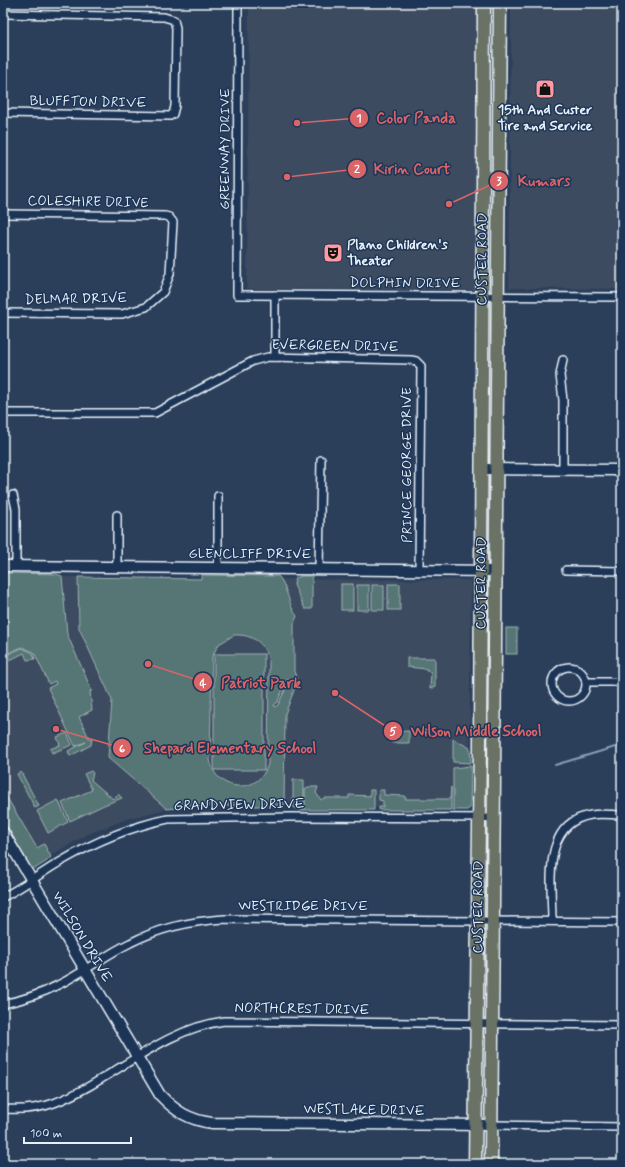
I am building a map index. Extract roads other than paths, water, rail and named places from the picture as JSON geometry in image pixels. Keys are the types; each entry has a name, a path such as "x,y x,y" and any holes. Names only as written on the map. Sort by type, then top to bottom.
{"main road":[{"name":"CUSTER ROAD","path":"475,1164 482,469 484,3"},
{"name":"CUSTER ROAD","path":"491,1164 497,469 498,66 500,3"},
{"path":"484,65 498,66"},
{"path":"483,185 498,185"}],"street":[{"name":"GREENWAY DRIVE","path":"237,295 238,3"},
{"name":"BLUFFTON DRIVE","path":"3,14 164,17 174,20 176,28 175,106 173,114 167,116 3,113"},
{"name":"COLESHIRE DRIVE","path":"3,214 165,216 172,219"},
{"name":"DELMAR DRIVE","path":"3,313 122,314 146,307 163,292 170,274 173,232 172,219"},
{"name":"DOLPHIN DRIVE","path":"237,295 622,297"},
{"path":"275,295 275,357"},
{"name":"EVERGREEN DRIVE","path":"3,412 155,413 253,361 275,357 416,361"},
{"path":"563,360 560,375 563,400 563,469"},
{"name":"PRINCE GEORGE DRIVE","path":"416,361 421,366 420,570"},
{"path":"319,569 321,460"},
{"path":"482,469 622,470"},
{"path":"13,495 16,509 16,566"},
{"path":"218,496 218,568"},
{"path":"117,515 117,567"},
{"name":"GLENCLIFF DRIVE","path":"3,566 496,571"},
{"path":"566,570 622,571"},
{"path":"566,668 579,671 586,682 582,694 571,701 558,698 552,686 555,674 566,668"},
{"path":"586,682 622,682"},
{"path":"552,921 553,849 564,829 578,818 592,815 622,815"},
{"name":"GRANDVIEW DRIVE","path":"3,897 90,845 149,823 168,819 494,818"},
{"name":"WILSON DRIVE","path":"3,832 137,1056"},
{"name":"WESTRIDGE DRIVE","path":"3,1004 38,994 60,985 129,943 147,935 205,920 224,918 622,922"},
{"name":"NORTHCREST DRIVE","path":"3,1110 33,1108 54,1103 185,1030 200,1025 224,1021 622,1025"},
{"name":"WESTLAKE DRIVE","path":"137,1056 160,1095 170,1105 185,1116 198,1121 212,1123 622,1127"}],"waterway":[{"path":"555,765 622,745"}],"place":[{"name":"15th And Custer Tire and Service","path":"545,89"},
{"name":"Color Panda","path":"297,123"},
{"name":"Kirin Court","path":"287,177"},
{"name":"Kumars","path":"449,204"},
{"name":"Plano Children's Theater","path":"333,253"},
{"name":"Patriot Park","path":"148,664"},
{"name":"Wilson Middle School","path":"335,693"},
{"name":"Shepard Elementary School","path":"56,729"}]}
